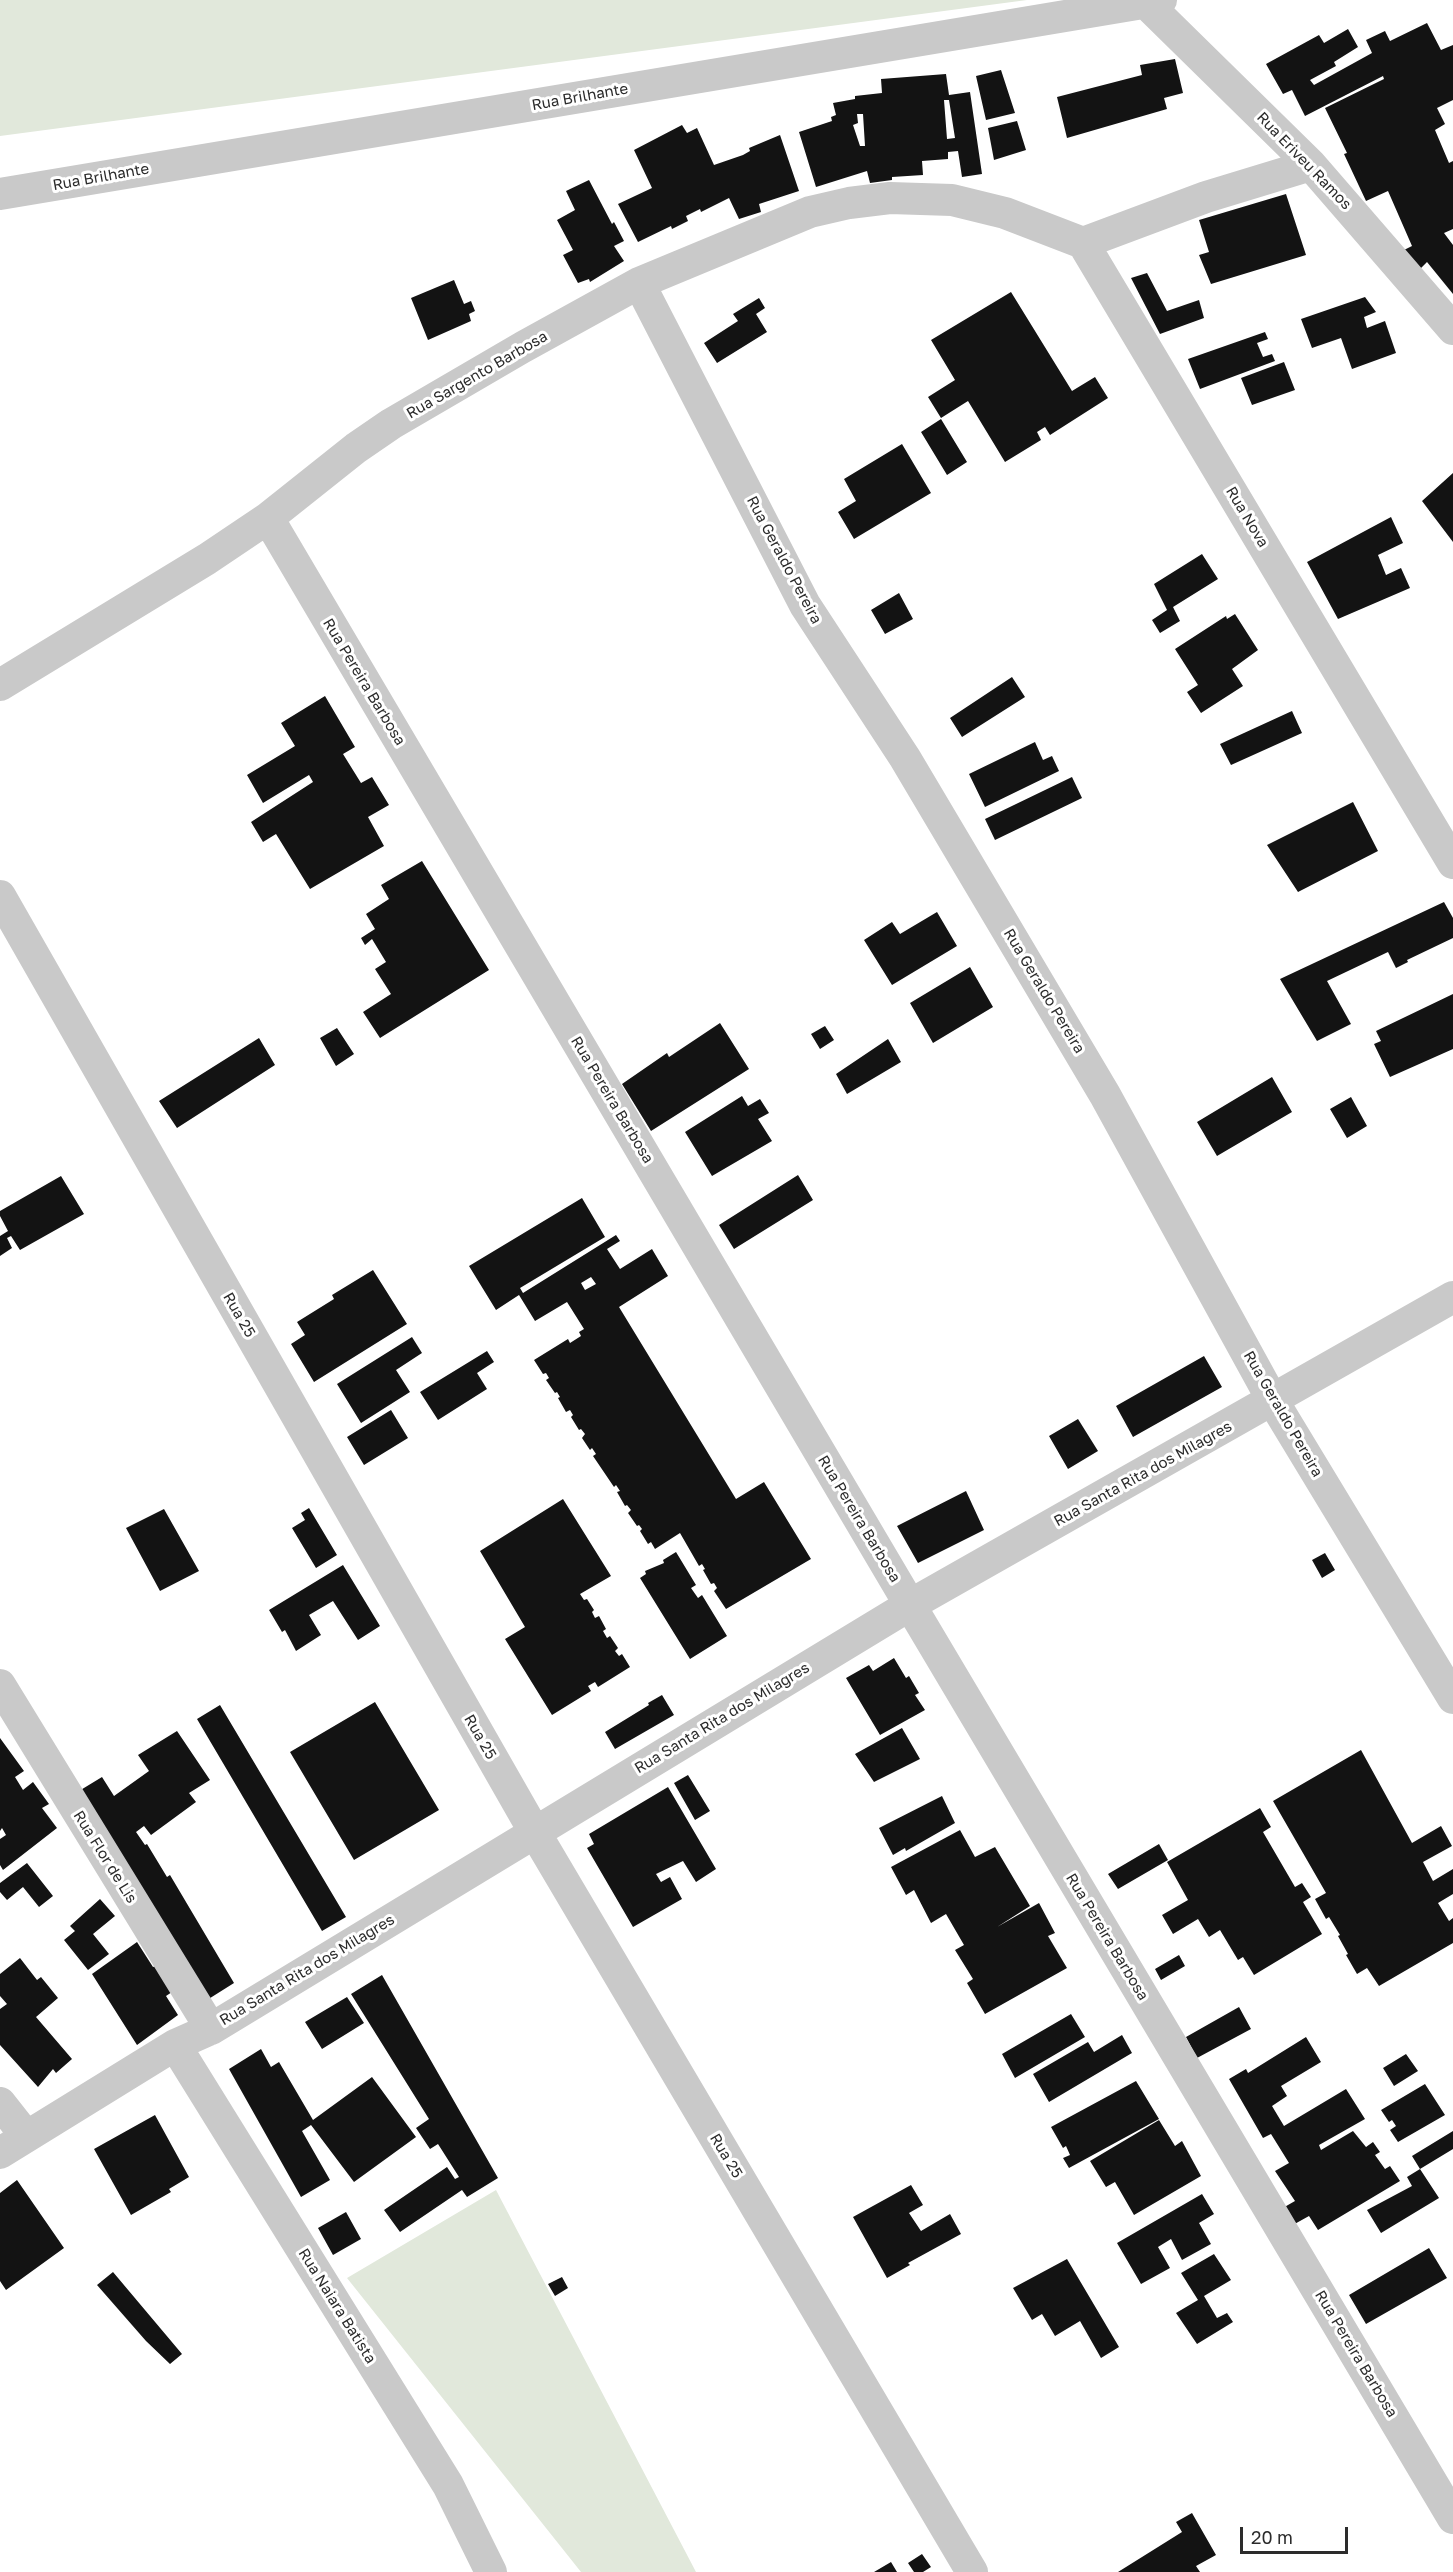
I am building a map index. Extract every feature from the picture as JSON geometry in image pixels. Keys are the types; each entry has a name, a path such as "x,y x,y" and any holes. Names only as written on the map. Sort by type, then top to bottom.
{"street":[{"name":"Rua Eriveu Ramos","path":"1150,1 1311,165 1453,329"},
{"name":"Rua Brilhante","path":"0,194 1150,1"},
{"path":"1083,243 1206,197 1311,165"},
{"name":"Rua Sargento Barbosa","path":"0,685 207,559 268,518 356,448 391,424 639,283 810,212 849,203 890,198 952,200 1005,213 1083,243"},
{"name":"Rua Nova","path":"1083,243 1453,863"},
{"name":"Rua Geraldo Pereira","path":"639,283 805,605 905,758 1105,1095 1273,1401 1453,1698"},
{"name":"Rua Pereira Barbosa","path":"268,518 1453,2518"},
{"name":"Rua 25","path":"0,896 534,1831 972,2572"},
{"name":"Rua Santa Rita dos Milagres","path":"0,2153 175,2045 211,2029 910,1605 1453,1298"},
{"name":"Rua Flor de Lis","path":"0,1685 211,2029"},
{"name":"Rua Naiara Batista","path":"175,2045 447,2485 491,2572"},
{"path":"0,2103 26,2136"}],"shaded area":[{"path":"0,0 1027,0 0,136"},
{"path":"496,2190 696,2572 581,2572 347,2278"}],"building":[{"path":"1427,23 1441,50 1453,45 1453,100 1437,108 1445,124 1435,130 1449,163 1453,161 1453,229 1444,233 1453,245 1453,294 1427,262 1420,269 1404,250 1412,246 1388,191 1366,201 1344,154 1347,153 1325,108 1384,79 1383,76 1305,116 1292,90 1283,94 1266,64 1319,35 1324,43 1348,29 1358,47 1334,62 1336,66 1310,80 1314,85 1372,53 1366,40 1385,31 1390,41"},
{"path":"1175,59 1183,93 1164,98 1167,109 1067,138 1057,97 1142,75 1140,65"},
{"path":"1001,70 1015,113 986,120 976,76"},
{"path":"946,74 949,95 970,92 982,174 962,177 958,151 948,152 948,159 922,161 923,175 892,177 892,180 870,183 867,171 816,187 799,132 832,121 831,117 836,115 833,103 855,99 855,96 882,93 881,79","holes":["944,100 949,100 955,138 947,139","857,114 863,114 865,146 860,146 853,125 858,123"]},
{"path":"1017,121 1026,150 994,160 988,128"},
{"path":"682,125 687,133 697,128 714,165 743,155 750,151 749,148 780,135 799,191 759,204 761,212 739,219 729,198 701,212 700,209 686,216 688,221 672,229 671,226 638,242 618,204 652,188 634,150"},
{"path":"589,180 612,224 614,222 624,241 614,246 624,261 590,282 589,279 578,283 563,255 573,250 557,220 575,210 566,191"},
{"path":"1286,194 1306,255 1211,284 1199,255 1209,252 1199,220"},
{"path":"1147,273 1167,311 1199,300 1204,318 1160,334 1131,278"},
{"path":"454,280 464,304 471,301 475,311 469,314 471,321 428,340 411,298"},
{"path":"1011,292 1072,391 1095,377 1108,398 1050,435 1045,427 1037,432 1041,440 1005,462 968,401 941,418 928,397 955,380 931,340"},
{"path":"1365,297 1376,312 1364,317 1367,328 1385,321 1396,353 1352,369 1341,338 1312,348 1301,319"},
{"path":"759,298 765,308 756,314 767,332 717,363 704,343 738,321 733,314"},
{"path":"1265,332 1268,339 1257,343 1263,357 1272,354 1275,361 1200,389 1188,359"},
{"path":"1284,362 1295,390 1252,405 1241,378"},
{"path":"941,419 967,462 947,475 921,432"},
{"path":"902,444 931,493 854,539 838,512 856,501 844,479"},
{"path":"1453,473 1453,542 1422,501"},
{"path":"1391,517 1403,543 1378,555 1386,575 1401,568 1410,588 1338,619 1307,562"},
{"path":"1202,554 1218,579 1173,607 1180,621 1160,633 1152,620 1167,610 1154,584"},
{"path":"899,593 913,619 885,634 871,610"},
{"path":"1235,614 1258,650 1232,669 1243,686 1201,713 1187,692 1198,685 1175,649 1226,616 1227,619"},
{"path":"1012,677 1025,697 962,737 950,718"},
{"path":"325,696 355,747 343,754 361,783 372,777 389,805 368,817 384,846 310,889 276,834 263,842 251,822 313,782 309,775 263,803 247,775 295,746 281,723"},
{"path":"1292,711 1302,733 1231,765 1220,744"},
{"path":"1035,742 1043,760 1052,756 1059,771 985,807 969,774"},
{"path":"1072,777 1082,798 995,840 985,819"},
{"path":"1353,802 1378,851 1298,892 1267,845"},
{"path":"422,861 489,970 380,1038 363,1012 391,994 375,969 386,962 372,939 365,945 361,938 375,929 366,914 389,899 381,885"},
{"path":"1444,902 1453,918 1453,938 1407,960 1408,962 1396,968 1388,952 1327,981 1351,1024 1317,1041 1280,979"},
{"path":"937,912 957,946 892,985 864,940 892,922 900,934"},
{"path":"970,967 993,1007 933,1043 910,1003"},
{"path":"1453,994 1453,1049 1390,1077 1374,1044 1381,1041 1376,1031"},
{"path":"720,1023 749,1069 651,1131 622,1084 667,1053 669,1057"},
{"path":"825,1026 834,1040 820,1049 811,1034"},
{"path":"337,1028 354,1054 336,1066 320,1038"},
{"path":"259,1038 275,1065 177,1128 159,1101"},
{"path":"888,1039 901,1062 847,1094 836,1074"},
{"path":"1272,1077 1292,1112 1217,1156 1197,1122"},
{"path":"742,1096 748,1106 760,1099 769,1113 758,1119 772,1141 712,1176 685,1132"},
{"path":"1351,1097 1367,1126 1347,1138 1330,1109"},
{"path":"798,1175 813,1200 734,1249 719,1225"},
{"path":"61,1176 84,1214 20,1250 11,1236 7,1238 12,1248 0,1256 0,1236 8,1231 0,1216 0,1211"},
{"path":"582,1198 605,1237 520,1288 523,1293 616,1235 620,1241 607,1249 620,1269 652,1249 668,1276 619,1307 736,1499 764,1482 811,1559 726,1609 714,1591 717,1588 714,1583 711,1584 702,1564 699,1566 680,1533 655,1549 651,1542 648,1544 640,1531 642,1529 628,1513 631,1510 627,1505 625,1506 617,1492 620,1491 616,1485 614,1487 593,1456 596,1454 592,1448 590,1450 582,1438 585,1434 581,1429 579,1430 571,1417 573,1415 570,1410 566,1412 557,1392 555,1393 546,1380 549,1378 546,1373 543,1374 534,1360 568,1339 570,1343 581,1336 579,1332 584,1329 567,1302 535,1321 519,1295 496,1310 469,1266","holes":["591,1277 596,1284 585,1290 581,1283"]},
{"path":"373,1270 407,1324 314,1382 291,1344 305,1335 297,1322 334,1299 332,1295"},
{"path":"412,1337 422,1353 396,1370 410,1392 361,1423 337,1384"},
{"path":"487,1351 494,1362 477,1373 487,1389 438,1420 420,1392"},
{"path":"1204,1356 1222,1387 1133,1437 1116,1406"},
{"path":"391,1410 408,1438 364,1465 347,1437"},
{"path":"1078,1419 1098,1451 1068,1469 1049,1436"},
{"path":"966,1491 984,1530 918,1563 897,1526"},
{"path":"563,1499 611,1576 580,1594 584,1600 587,1599 594,1610 592,1612 595,1618 599,1616 606,1629 603,1631 607,1638 610,1636 618,1648 615,1651 619,1656 622,1654 630,1667 598,1687 595,1682 588,1686 591,1691 552,1715 505,1639 525,1627 480,1551"},
{"path":"309,1508 337,1555 316,1568 292,1528 305,1520 301,1513"},
{"path":"164,1509 199,1571 160,1591 126,1528"},
{"path":"676,1552 696,1585 691,1588 698,1598 702,1595 727,1636 690,1659 640,1578 646,1574 645,1571 664,1563 663,1560"},
{"path":"1325,1553 1335,1570 1322,1578 1312,1560"},
{"path":"343,1565 380,1626 358,1640 333,1601 309,1615 321,1635 296,1651 285,1630 282,1632 269,1610"},
{"path":"894,1658 906,1678 909,1676 919,1693 915,1695 925,1710 880,1735 846,1678 869,1665 873,1671"},
{"path":"662,1695 674,1715 615,1749 605,1732"},
{"path":"375,1702 439,1810 354,1860 290,1752"},
{"path":"220,1705 346,1917 322,1931 197,1719"},
{"path":"902,1728 920,1759 874,1782 855,1754"},
{"path":"177,1731 210,1780 189,1793 196,1802 151,1835 144,1826 136,1832 145,1845 147,1844 167,1877 170,1875 234,1983 207,2000 79,1791 102,1777 114,1796 149,1771 138,1755"},
{"path":"0,1738 24,1771 15,1777 23,1790 33,1782 49,1804 42,1808 57,1828 3,1870 0,1865 0,1839 6,1835 2,1828 0,1831"},
{"path":"1361,1750 1412,1843 1441,1826 1452,1846 1423,1862 1433,1881 1453,1869 1453,1894 1438,1903 1449,1921 1453,1918 1453,1943 1379,1986 1367,1968 1357,1974 1346,1955 1348,1954 1338,1936 1340,1935 1329,1917 1326,1919 1315,1899 1326,1893 1273,1801"},
{"path":"688,1775 710,1811 695,1820 674,1783"},
{"path":"668,1787 716,1869 696,1882 683,1861 656,1874 661,1882 670,1877 682,1899 633,1927 587,1848 594,1844 589,1834"},
{"path":"942,1796 955,1823 906,1851 905,1848 893,1855 879,1828"},
{"path":"1260,1808 1271,1827 1263,1832 1295,1887 1302,1883 1311,1897 1303,1902 1322,1934 1254,1975 1243,1957 1238,1960 1220,1930 1209,1937 1198,1919 1173,1934 1162,1915 1188,1900 1167,1862"},
{"path":"960,1830 975,1857 995,1847 1030,1906 997,1927 1039,1903 1055,1933 1048,1936 1067,1968 985,2014 967,1983 973,1979 955,1950 964,1945 946,1914 931,1923 914,1890 906,1895 891,1867"},
{"path":"1159,1844 1168,1860 1118,1889 1108,1874"},
{"path":"27,1863 53,1896 39,1907 23,1887 7,1900 0,1892 0,1883"},
{"path":"100,1899 115,1916 93,1934 109,1954 88,1970 64,1940 75,1931 70,1926"},
{"path":"137,1942 153,1967 156,1966 172,1992 166,1996 178,2015 137,2045 92,1974"},
{"path":"1179,1955 1185,1966 1161,1980 1155,1969"},
{"path":"20,1958 37,1980 41,1977 58,1998 36,2017 72,2059 56,2073 53,2069 38,2087 0,2045 0,2009 7,2004 0,1996 0,1974"},
{"path":"382,1975 498,2178 467,2197 462,2190 400,2232 384,2210 447,2167 455,2179 459,2177 438,2144 430,2149 416,2128 429,2119 351,1994"},
{"path":"347,1997 364,2023 322,2049 305,2022"},
{"path":"1239,2007 1251,2029 1197,2058 1186,2037"},
{"path":"1071,2014 1085,2037 1015,2078 1002,2054"},
{"path":"1122,2035 1132,2053 1049,2102 1033,2074 1088,2042 1094,2052"},
{"path":"1306,2037 1321,2062 1281,2086 1287,2096 1272,2106 1284,2126 1346,2089 1365,2119 1319,2145 1321,2150 1353,2131 1366,2147 1373,2142 1380,2152 1375,2155 1385,2169 1390,2166 1400,2181 1318,2230 1309,2216 1291,2226 1281,2209 1295,2201 1275,2171 1289,2163 1271,2134 1263,2138 1229,2079 1246,2069 1248,2073"},
{"path":"261,2049 271,2067 279,2062 313,2120 372,2077 416,2137 354,2182 311,2125 302,2131 330,2180 301,2197 229,2069"},
{"path":"1406,2054 1418,2071 1394,2086 1383,2068"},
{"path":"1136,2081 1159,2119 1069,2168 1063,2158 1070,2155 1066,2146 1063,2148 1051,2127"},
{"path":"1425,2084 1445,2115 1398,2142 1390,2130 1396,2126 1392,2120 1389,2122 1381,2110"},
{"path":"155,2115 189,2177 169,2189 171,2192 131,2215 94,2149"},
{"path":"1159,2120 1175,2146 1182,2141 1201,2176 1134,2215 1115,2182 1106,2187 1090,2161"},
{"path":"1453,2131 1453,2149 1420,2169 1412,2156"},
{"path":"1420,2169 1439,2198 1381,2233 1367,2210 1412,2186 1407,2177"},
{"path":"17,2180 64,2248 6,2290 0,2281 0,2193"},
{"path":"911,2185 923,2205 909,2213 921,2231 950,2214 961,2234 908,2263 910,2265 887,2278 853,2217"},
{"path":"1202,2194 1214,2214 1199,2223 1211,2244 1182,2260 1171,2239 1158,2247 1170,2268 1141,2284 1117,2243"},
{"path":"346,2212 361,2239 333,2255 318,2228"},
{"path":"1429,2248 1447,2278 1366,2324 1349,2295"},
{"path":"1214,2254 1231,2280 1204,2296 1217,2318 1227,2313 1233,2322 1197,2344 1176,2313 1198,2300 1181,2273"},
{"path":"1067,2259 1119,2347 1101,2358 1080,2321 1055,2336 1042,2314 1032,2320 1013,2288"},
{"path":"113,2272 182,2354 170,2364 146,2341 97,2285"},
{"path":"562,2277 568,2288 555,2296 548,2284"},
{"path":"1192,2513 1216,2555 1196,2566 1200,2572 1118,2572 1182,2532 1176,2522"},
{"path":"922,2554 931,2567 923,2572 914,2572 908,2563"},
{"path":"891,2562 897,2572 874,2572"}]}
